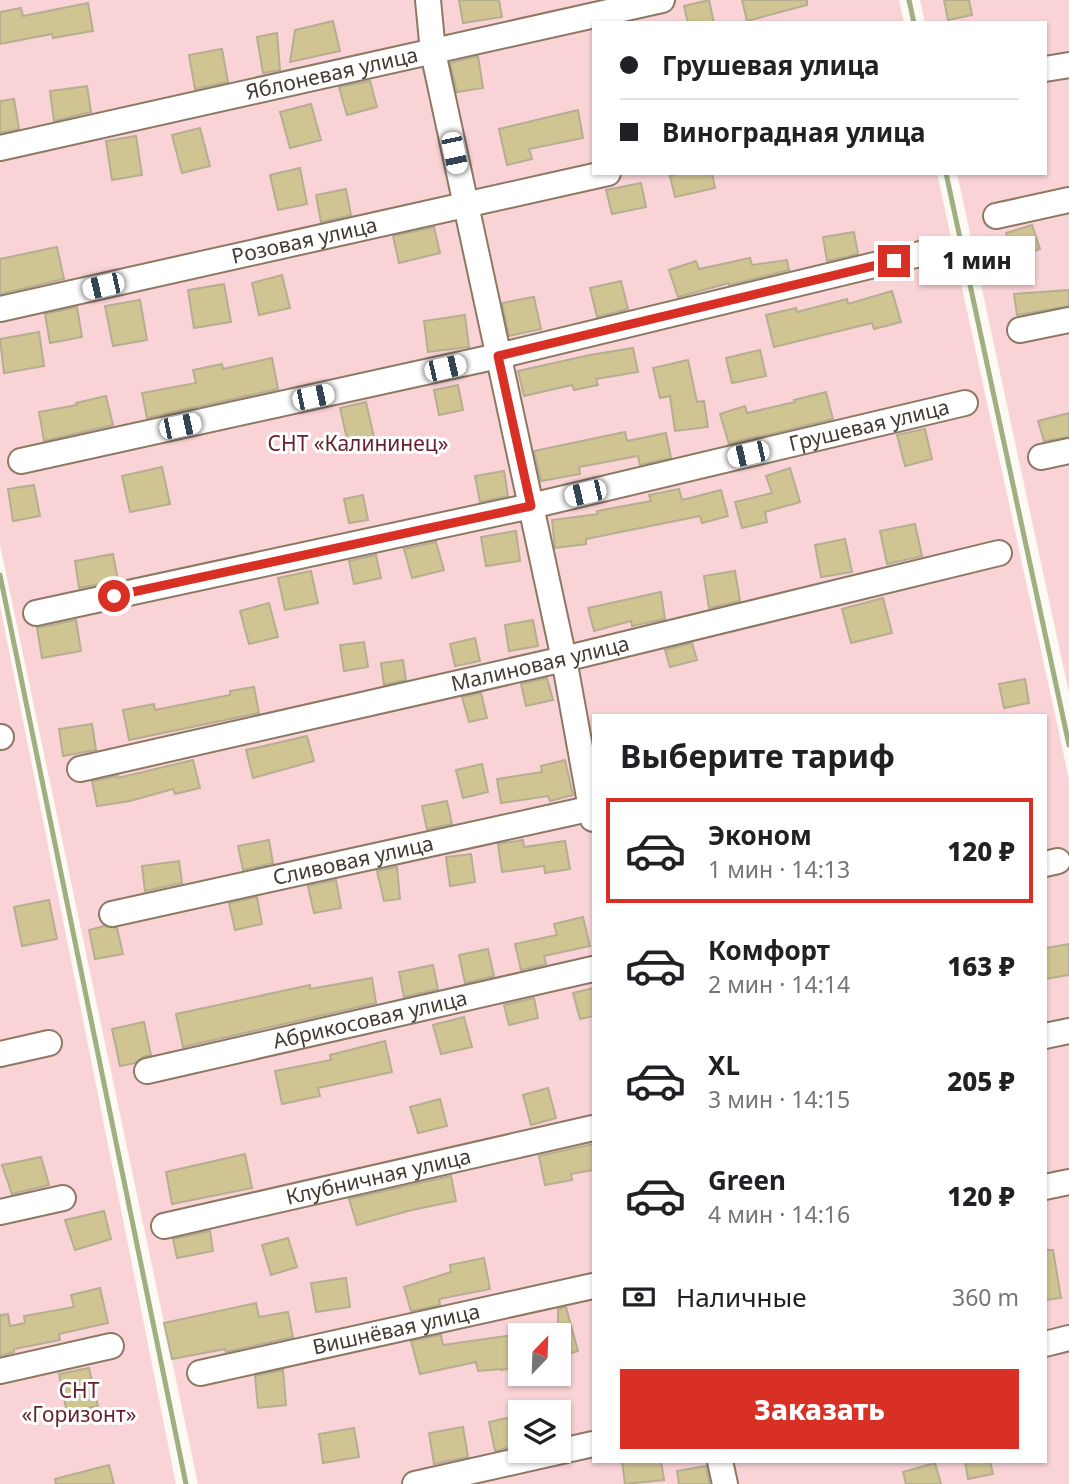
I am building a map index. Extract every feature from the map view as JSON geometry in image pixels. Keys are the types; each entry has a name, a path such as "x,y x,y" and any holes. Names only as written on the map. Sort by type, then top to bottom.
{"street":[{"path":"429,0 433,52 564,659 592,807"},
{"name":"Яблоневая улица","path":"0,148 662,0"},
{"path":"1047,69 1069,65"},
{"name":"Розовая улица","path":"0,309 599,175"},
{"path":"996,216 1069,200"},
{"path":"21,461 498,356 920,254"},
{"path":"1020,330 1069,320"},
{"name":"Грушевая улица","path":"36,613 531,506 964,403"},
{"path":"1041,457 1069,451"},
{"name":"Малиновая улица","path":"80,769 564,659 999,553"},
{"name":"Сливовая улица","path":"112,914 592,812"},
{"name":"Абрикосовая улица","path":"147,1071 592,969"},
{"path":"1047,1036 1069,1031"},
{"path":"0,1054 49,1043"},
{"name":"Клубничная улица","path":"163,1226 592,1128"},
{"path":"1047,1187 1069,1182"},
{"path":"0,1212 63,1198"},
{"name":"Вишнёвая улица","path":"200,1373 592,1286"},
{"path":"1047,1344 1069,1338"},
{"path":"0,1371 111,1346"},
{"path":"415,1484 592,1444"},
{"path":"720,1463 725,1484"}],"green space":[{"name":"СНТ «Калининец»","path":"0,0 899,0 904,21 592,21 592,175 937,175 1069,779 1069,1484 198,1484 0,545"},
{"path":"920,0 1069,0 1069,693 957,175 1047,175 1047,21 925,21"},
{"name":"СНТ «Горизонт»","path":"0,606 176,1484 0,1484"}],"building":[{"path":"459,0 499,0 502,17 463,23"},
{"path":"709,0 714,21 688,21 684,6"},
{"path":"742,0 807,0 807,5 747,21"},
{"path":"944,0 969,0 972,15 948,20"},
{"path":"88,3 93,31 53,38 52,34 0,44 0,12 21,8 23,16"},
{"path":"333,21 340,51 290,62 295,30"},
{"path":"277,33 280,70 263,73 257,37"},
{"path":"222,49 228,82 195,89 189,55"},
{"path":"478,56 483,88 457,92 450,63"},
{"path":"370,81 377,107 347,115 339,87"},
{"path":"87,86 91,112 54,121 50,91"},
{"path":"14,99 19,129 0,133 0,101"},
{"path":"311,104 321,140 290,148 280,112"},
{"path":"578,110 583,138 529,149 532,159 507,165 499,129"},
{"path":"200,128 210,166 182,173 172,135"},
{"path":"136,136 142,175 112,180 106,141"},
{"path":"300,168 307,204 278,210 270,175"},
{"path":"712,175 715,188 675,197 670,176"},
{"path":"641,183 646,207 612,214 606,190"},
{"path":"346,189 351,215 321,222 316,195"},
{"path":"1032,225 1040,249 1014,258 1006,233"},
{"path":"434,227 440,253 399,263 393,236"},
{"path":"854,232 858,254 827,261 823,237"},
{"path":"57,247 64,279 0,294 0,259"},
{"path":"750,258 752,265 787,260 789,270 678,297 669,270 696,261 699,269"},
{"path":"282,275 290,308 259,315 252,283"},
{"path":"621,281 628,309 597,317 590,288"},
{"path":"224,284 231,322 194,328 188,290"},
{"path":"1069,290 1069,306 1017,315 1014,294"},
{"path":"892,291 901,322 874,329 872,323 774,347 766,315 796,308 797,312 847,299 848,304"},
{"path":"534,297 541,329 509,336 502,303"},
{"path":"140,300 147,340 113,346 105,306"},
{"path":"77,307 82,337 50,343 45,314"},
{"path":"465,315 469,347 428,352 424,321"},
{"path":"39,332 44,366 4,373 0,339"},
{"path":"633,348 638,372 596,379 598,385 574,390 572,385 524,396 518,371"},
{"path":"760,350 766,376 732,383 726,358"},
{"path":"272,358 278,389 147,418 142,393 196,383 193,370 222,364 223,369"},
{"path":"688,360 697,402 704,401 708,427 675,431 670,396 660,398 653,368"},
{"path":"458,385 463,410 439,415 434,390"},
{"path":"826,392 833,419 729,444 720,414 745,406 747,413"},
{"path":"106,396 113,425 44,441 39,412"},
{"path":"366,402 374,437 348,443 340,408"},
{"path":"1069,413 1069,437 1044,441 1038,421"},
{"path":"925,429 932,459 905,466 897,435"},
{"path":"625,432 627,441 666,433 671,458 640,465 638,456 579,467 580,474 541,481 534,451"},
{"path":"162,467 170,504 130,512 122,476"},
{"path":"790,468 800,502 765,512 767,522 742,528 735,502 772,493 766,476"},
{"path":"504,471 508,496 480,502 475,476"},
{"path":"34,485 40,516 13,521 8,489"},
{"path":"679,489 682,500 721,490 728,516 702,523 700,516 586,539 586,544 555,548 552,520 598,514 597,511 651,501 649,495"},
{"path":"363,495 368,520 349,523 344,499"},
{"path":"915,524 922,556 887,564 880,531"},
{"path":"516,531 520,561 486,566 481,537"},
{"path":"845,539 852,572 821,577 815,545"},
{"path":"436,542 444,570 412,578 404,549"},
{"path":"113,554 118,580 79,588 75,561"},
{"path":"376,555 381,578 354,584 349,561"},
{"path":"311,571 318,603 285,610 278,578"},
{"path":"735,571 740,601 709,608 704,576"},
{"path":"661,592 665,619 632,626 631,621 594,631 588,608"},
{"path":"883,598 892,633 851,643 842,609"},
{"path":"269,603 278,637 249,644 240,611"},
{"path":"76,620 81,651 42,658 37,628"},
{"path":"533,620 538,646 509,651 505,625"},
{"path":"475,638 480,661 455,666 450,644"},
{"path":"364,642 368,667 344,671 340,645"},
{"path":"692,643 697,660 670,667 665,650"},
{"path":"403,660 406,680 384,685 381,663"},
{"path":"547,678 553,700 526,706 521,684"},
{"path":"1025,679 1029,703 1004,708 999,684"},
{"path":"254,687 259,713 129,740 123,710 154,704 155,710 230,695 230,691"},
{"path":"481,693 487,718 469,722 462,697"},
{"path":"92,724 96,750 63,756 59,729"},
{"path":"307,736 314,761 253,778 246,750"},
{"path":"193,760 200,788 175,794 173,789 130,801 97,806 92,781 118,778"},
{"path":"565,760 573,795 550,801 548,796 501,803 497,779 542,772 541,766"},
{"path":"482,764 488,792 463,798 456,770"},
{"path":"447,801 452,824 427,829 422,806"},
{"path":"269,840 273,863 243,870 238,846"},
{"path":"523,840 524,847 565,841 570,869 545,873 544,866 502,872 498,844"},
{"path":"471,854 475,882 450,886 446,857"},
{"path":"179,861 182,883 145,891 142,866"},
{"path":"397,867 400,899 384,901 377,871"},
{"path":"336,880 341,908 314,913 308,886"},
{"path":"257,897 262,924 235,930 229,903"},
{"path":"49,900 57,939 22,946 14,907"},
{"path":"583,917 590,946 544,956 546,964 521,970 515,944 557,935 554,924"},
{"path":"104,926 117,928 123,954 95,959 89,930"},
{"path":"1069,944 1069,975 1047,979 1047,948"},
{"path":"488,949 494,976 465,983 459,955"},
{"path":"433,965 438,989 404,997 399,972"},
{"path":"372,978 376,1003 183,1047 176,1014 310,985 310,989"},
{"path":"592,988 592,1016 580,1019 573,993"},
{"path":"534,998 538,1018 509,1025 504,1005"},
{"path":"464,1017 472,1047 441,1054 433,1025"},
{"path":"144,1022 151,1055 135,1063 120,1066 112,1029"},
{"path":"385,1041 392,1072 318,1088 320,1096 282,1104 275,1071 331,1060 330,1055"},
{"path":"548,1088 556,1118 531,1125 523,1095"},
{"path":"440,1099 447,1126 418,1133 410,1107"},
{"path":"592,1144 592,1170 571,1174 572,1180 545,1185 539,1156"},
{"path":"245,1154 252,1188 172,1204 166,1172"},
{"path":"41,1157 49,1185 12,1194 2,1165"},
{"path":"451,1176 456,1201 357,1225 349,1199"},
{"path":"104,1211 111,1239 75,1250 65,1220"},
{"path":"210,1231 213,1251 177,1258 173,1239"},
{"path":"288,1238 297,1267 271,1275 262,1245"},
{"path":"1047,1250 1053,1250 1061,1298 1047,1300"},
{"path":"484,1258 490,1289 439,1299 440,1305 411,1311 404,1287 451,1272 450,1265"},
{"path":"346,1278 350,1307 316,1312 311,1283"},
{"path":"100,1288 108,1323 59,1334 60,1340 14,1349 14,1352 0,1356 0,1315 8,1314 10,1326 25,1323 24,1316 74,1307 71,1295"},
{"path":"256,1303 259,1317 288,1312 293,1337 226,1352 225,1349 172,1359 164,1323"},
{"path":"566,1307 570,1323 558,1323 558,1309"},
{"path":"571,1325 578,1351 571,1353"},
{"path":"441,1335 443,1345 508,1336 508,1369 478,1371 476,1362 420,1374 411,1341"},
{"path":"89,1368 98,1406 67,1413 59,1374"},
{"path":"283,1370 286,1405 258,1408 255,1376"},
{"path":"508,1418 508,1448 495,1451 489,1422"},
{"path":"463,1427 468,1457 434,1464 429,1433"},
{"path":"354,1428 359,1457 323,1463 319,1434"},
{"path":"622,1463 661,1463 664,1480 625,1484"},
{"path":"935,1463 941,1484 906,1484 903,1472"},
{"path":"965,1463 990,1463 993,1474 968,1479"},
{"path":"109,1465 114,1484 56,1484 55,1479"},
{"path":"706,1466 710,1484 679,1484 677,1471"}],"waterway":[{"path":"909,0 914,21"},
{"path":"946,175 1069,745"},
{"path":"0,575 186,1484"}],"route":[{"path":"114,596 531,506 498,356 894,261"}]}
